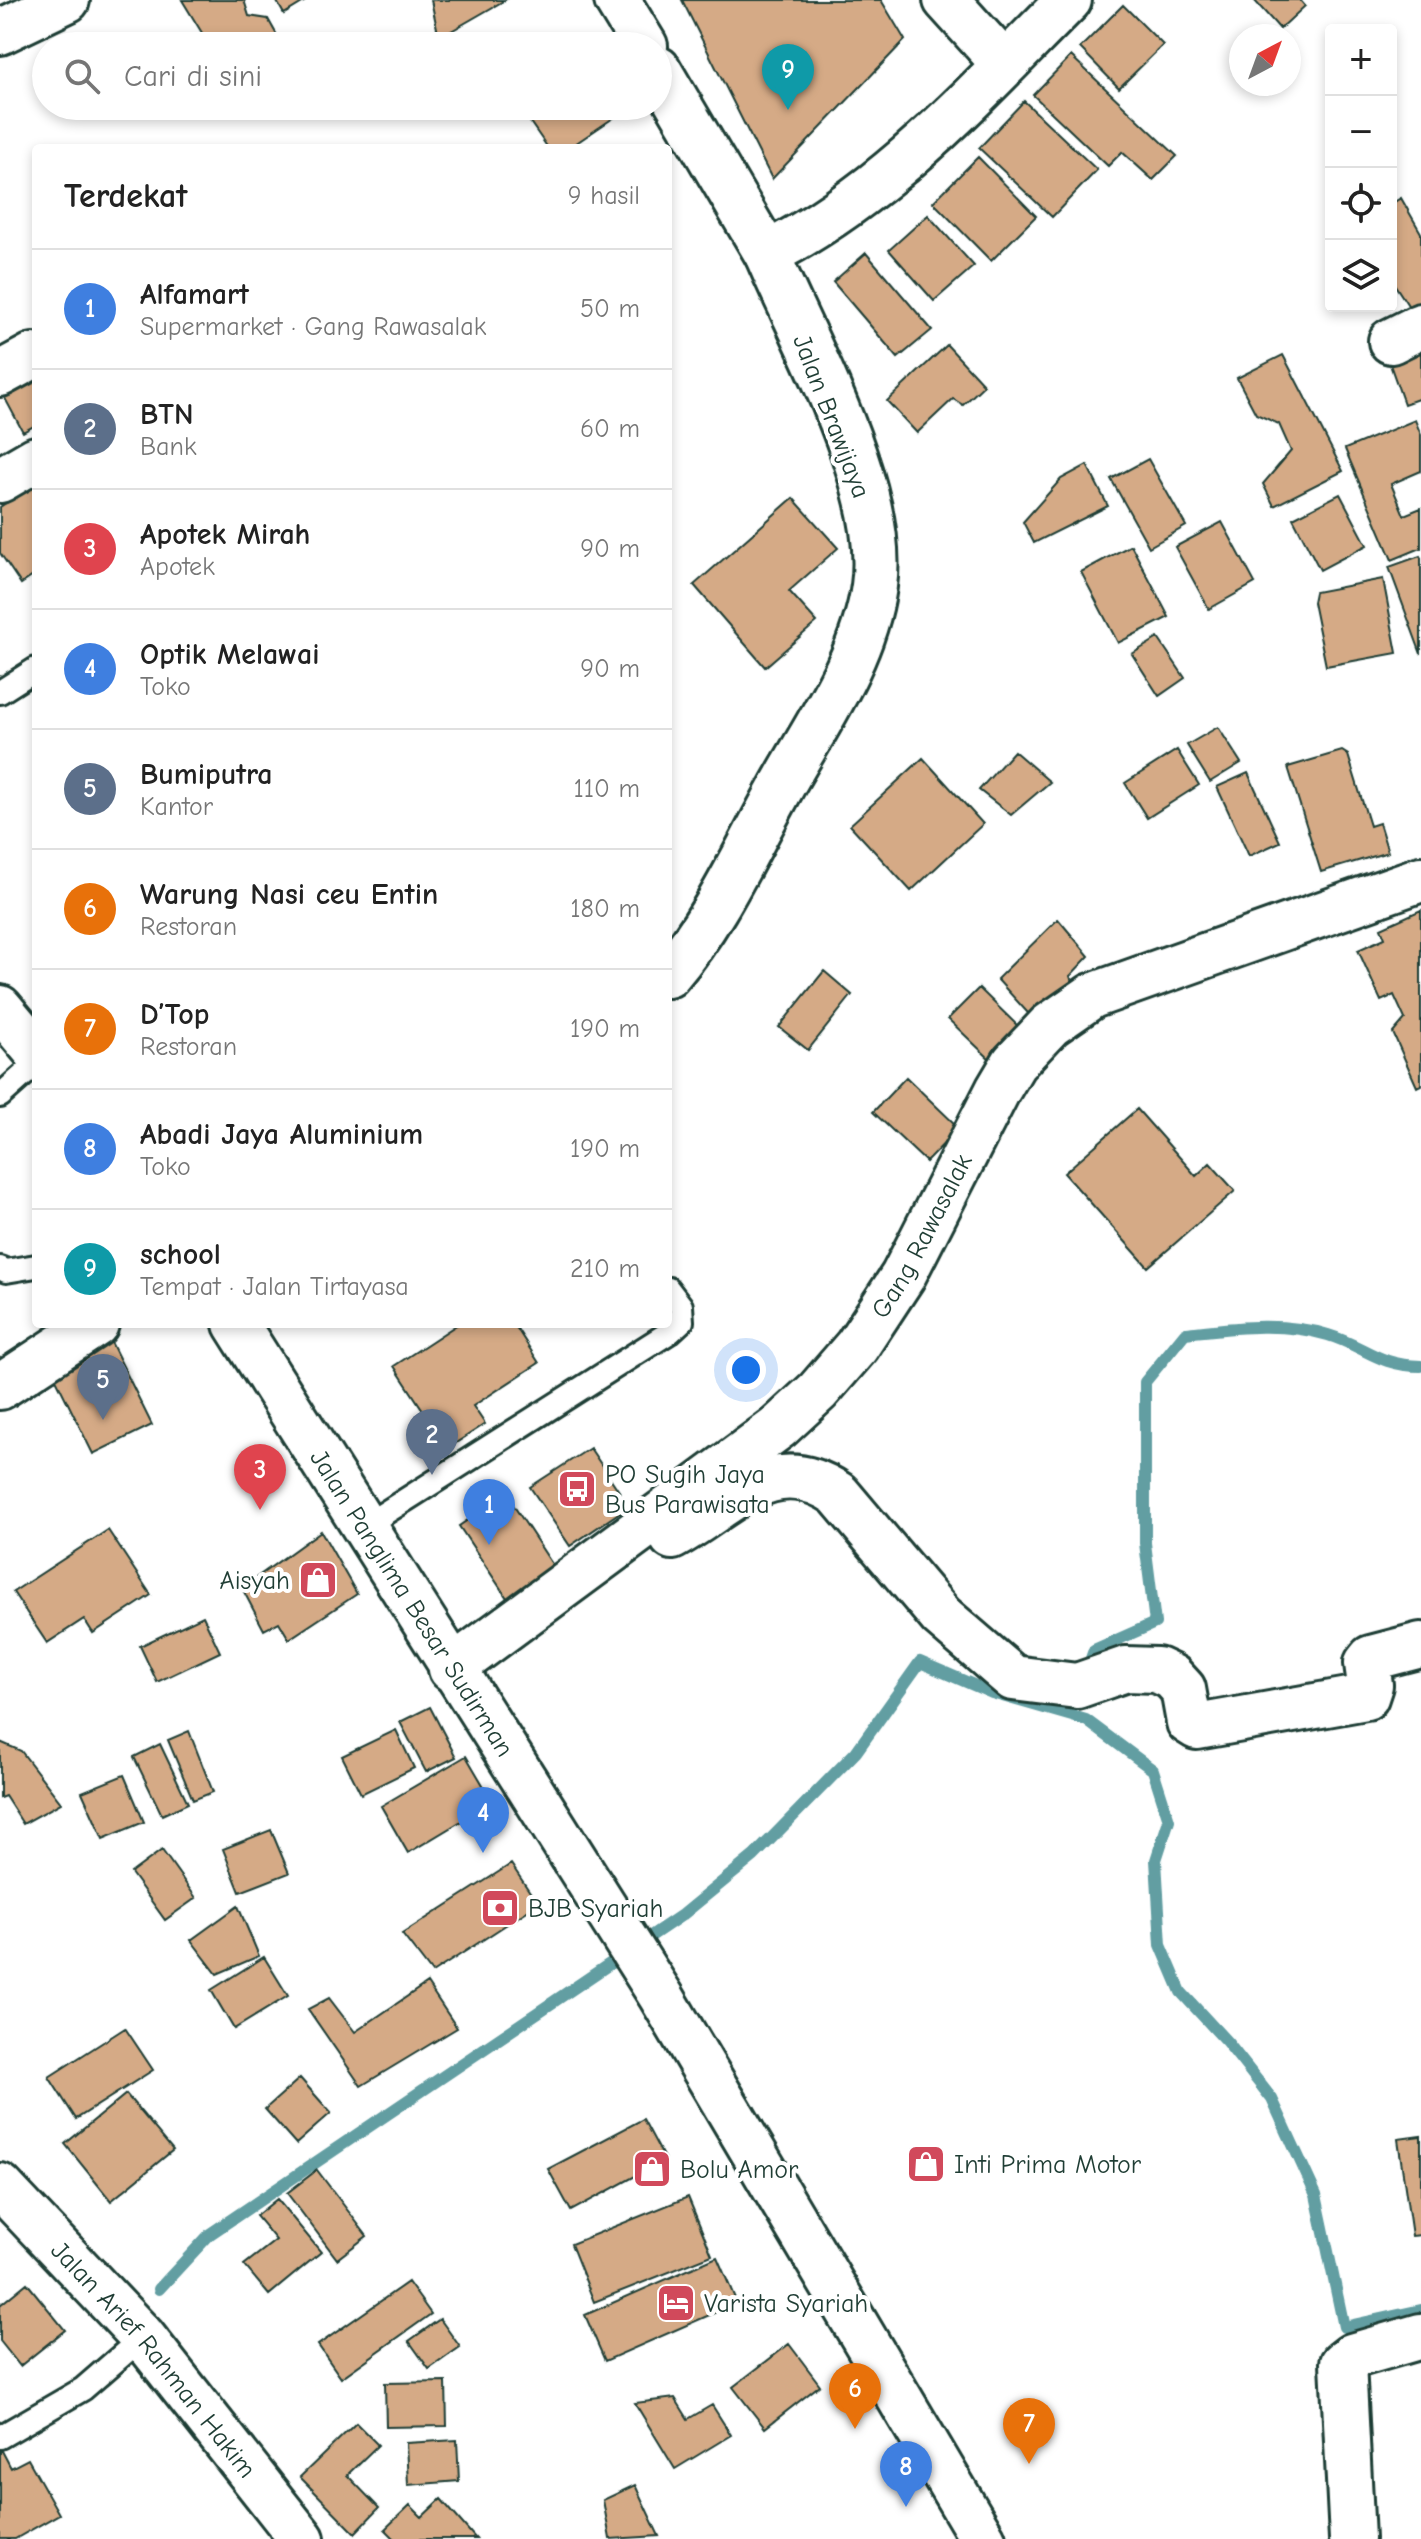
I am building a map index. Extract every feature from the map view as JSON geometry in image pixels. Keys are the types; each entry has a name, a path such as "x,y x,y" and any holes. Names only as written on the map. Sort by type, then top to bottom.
{"street":[{"path":"0,32 67,0"},
{"path":"617,0 636,32"},
{"path":"946,0 1004,64"},
{"path":"767,254 824,223 874,187 956,117 1069,0"},
{"name":"Jalan Brawijaya","path":"672,93 767,254 856,464 873,537 874,585 861,635 845,674 721,900 672,969"},
{"path":"0,480 32,461"},
{"name":"Gang Rawasalak","path":"451,1669 779,1427 818,1391 857,1346 903,1276 1014,1063 1070,1008 1147,975 1421,879"},
{"path":"0,1008 32,1046"},
{"path":"0,1387 90,1328"},
{"name":"Jalan Panglima Besar Sudirman","path":"239,1328 366,1525 451,1669 661,1996 983,2539"},
{"path":"616,1547 652,1547 701,1522 764,1479 788,1475 820,1482 838,1494 941,1616 1013,1678 1077,1686 1126,1669 1157,1670 1172,1677 1183,1689 1189,1722 1197,1727 1366,1697 1370,1685 1367,1663 1371,1658 1421,1645"},
{"name":"Jalan Arief Rahman Hakim","path":"0,2186 143,2337 302,2539"},
{"path":"1352,2539 1343,2363 1352,2356 1421,2336"}],"lane":[{"path":"0,692 32,672"},
{"path":"0,1096 32,1068"},
{"path":"0,1268 6,1271 32,1267"},
{"path":"366,1525 670,1332 682,1321 681,1306 672,1294"},
{"path":"0,2437 83,2389 143,2337"}],"building":[{"path":"182,0 244,0 249,16 268,19 275,32 201,32"},
{"path":"276,0 307,0 284,14"},
{"path":"431,0 505,0 449,32 438,32"},
{"path":"682,0 881,0 905,40 772,179"},
{"path":"1254,0 1300,0 1305,6 1285,24 1276,24"},
{"path":"1123,5 1163,45 1119,88 1080,48"},
{"path":"1071,56 1177,156 1153,180 1122,152 1108,166 1033,95"},
{"path":"1024,101 1097,170 1052,217 979,148"},
{"path":"529,120 610,120 575,144 545,144"},
{"path":"978,157 1036,216 991,261 933,202"},
{"path":"1401,198 1421,233 1421,312 1415,316 1397,288 1397,200"},
{"path":"928,215 974,266 934,301 889,250"},
{"path":"866,253 932,330 898,358 833,282"},
{"path":"1421,341 1421,398 1404,404 1386,353"},
{"path":"947,345 984,385 963,405 953,399 917,433 887,401"},
{"path":"1283,355 1343,471 1274,506 1263,484 1291,451 1279,424 1256,414 1237,378"},
{"path":"32,372 32,427 23,432 0,389"},
{"path":"1415,420 1421,435 1421,471 1391,484 1404,515 1421,508 1421,548 1392,560 1345,449"},
{"path":"1148,459 1186,526 1149,547 1111,479"},
{"path":"1087,465 1108,506 1034,543 1023,522 1061,479"},
{"path":"32,486 32,577 21,584 0,553 0,507"},
{"path":"1340,494 1367,545 1320,570 1293,518"},
{"path":"793,498 838,548 789,591 817,622 765,667 694,585"},
{"path":"1222,522 1255,583 1209,609 1175,547"},
{"path":"1131,545 1169,617 1118,643 1081,572"},
{"path":"1421,558 1421,654 1389,567"},
{"path":"1383,579 1397,653 1326,666 1313,602 1315,592"},
{"path":"1158,638 1185,678 1159,696 1132,654"},
{"path":"1218,727 1241,763 1210,782 1187,745"},
{"path":"1177,750 1199,785 1147,818 1125,783"},
{"path":"1014,751 1050,782 1011,815 979,790"},
{"path":"1342,751 1348,755 1370,826 1379,823 1388,852 1321,872 1288,767"},
{"path":"923,758 983,824 911,891 850,825"},
{"path":"1248,773 1280,842 1249,856 1217,787"},
{"path":"1421,910 1421,1085 1417,1087 1393,1033 1405,1019 1394,995 1381,1001 1358,950 1385,938 1381,928"},
{"path":"1058,919 1089,956 1070,976 1074,988 1037,1023 997,979"},
{"path":"824,971 852,995 808,1050 779,1027"},
{"path":"979,988 1022,1030 992,1061 948,1019"},
{"path":"906,1077 959,1128 926,1162 873,1112"},
{"path":"1137,1109 1196,1176 1210,1163 1235,1191 1148,1267 1064,1173"},
{"path":"452,1328 517,1328 539,1363 473,1406 485,1424 448,1448 394,1366"},
{"path":"107,1334 152,1425 93,1454 48,1363"},
{"path":"590,1448 629,1506 570,1546 530,1487"},
{"path":"506,1494 556,1570 509,1601 459,1526"},
{"path":"108,1530 151,1595 93,1633 84,1619 47,1643 13,1592"},
{"path":"321,1531 357,1594 289,1639 279,1622 264,1630 242,1588"},
{"path":"203,1616 220,1652 157,1682 140,1646"},
{"path":"430,1707 456,1757 426,1772 400,1722"},
{"path":"396,1730 414,1768 361,1794 342,1756"},
{"path":"189,1731 213,1792 193,1800 168,1740"},
{"path":"0,1742 21,1751 61,1803 23,1824 5,1796 0,1798"},
{"path":"160,1744 188,1803 162,1815 134,1757"},
{"path":"466,1756 493,1802 408,1853 381,1806"},
{"path":"124,1775 144,1822 103,1839 82,1792"},
{"path":"271,1830 289,1873 240,1892 223,1849"},
{"path":"162,1850 196,1898 165,1920 131,1873"},
{"path":"511,1864 538,1904 432,1973 402,1934"},
{"path":"238,1906 259,1956 217,1974 191,1940"},
{"path":"264,1957 288,1996 234,2029 211,1990"},
{"path":"427,1983 457,2028 361,2086 308,2009 329,1998 355,2032"},
{"path":"125,2028 153,2070 76,2119 49,2077"},
{"path":"300,2078 331,2113 296,2144 265,2109"},
{"path":"126,2094 173,2150 111,2201 65,2144"},
{"path":"643,2119 665,2160 571,2211 548,2169"},
{"path":"1421,2136 1421,2235 1412,2236 1398,2139"},
{"path":"317,2170 367,2236 337,2259 287,2193"},
{"path":"688,2197 712,2255 594,2302 571,2244"},
{"path":"277,2199 321,2252 269,2295 244,2265 276,2240 256,2216"},
{"path":"717,2257 737,2303 605,2361 585,2315"},
{"path":"408,2282 431,2314 341,2378 318,2345"},
{"path":"27,2283 65,2330 20,2366 0,2341 0,2305"},
{"path":"440,2319 460,2347 429,2369 409,2341"},
{"path":"789,2344 820,2385 765,2428 733,2387"},
{"path":"446,2382 447,2426 386,2427 385,2383"},
{"path":"675,2398 688,2419 712,2405 731,2435 675,2469 635,2403"},
{"path":"356,2423 378,2445 347,2475 379,2508 355,2533 300,2477"},
{"path":"457,2440 459,2481 408,2485 406,2443"},
{"path":"0,2447 11,2468 28,2459 59,2514 15,2539 0,2539"},
{"path":"635,2485 659,2536 610,2539 603,2500"},
{"path":"441,2499 476,2539 395,2539 385,2529 410,2505 422,2517"}],"waterway":[{"path":"1087,1670 1094,1650 1155,1623 1145,1543 1145,1382 1185,1333 1257,1327 1293,1328 1341,1339 1394,1363 1421,1366"},
{"path":"159,2289 210,2234 682,1915 754,1856 856,1752 920,1662 992,1693 1086,1720 1153,1770 1169,1820 1156,1860 1161,1945 1181,1992 1227,2042 1272,2099 1316,2195 1344,2327 1421,2310"}],"place":[{"name":"school","path":"788,110"},
{"name":"Bumiputra","path":"103,1420"},
{"name":"BTN","path":"432,1475"},
{"name":"PO Sugih Jaya Bus Parawisata","path":"577,1489"},
{"name":"Apotek Mirah","path":"260,1510"},
{"name":"Alfamart","path":"489,1545"},
{"name":"Aisyah","path":"318,1580"},
{"name":"Optik Melawai","path":"483,1853"},
{"name":"BJB Syariah","path":"500,1908"},
{"name":"Inti Prima Motor","path":"926,2164"},
{"name":"Bolu Amor","path":"652,2169"},
{"name":"Varista Syariah","path":"676,2303"},
{"name":"Warung Nasi ceu Entin","path":"855,2429"},
{"name":"D’Top","path":"1029,2464"},
{"name":"Abadi Jaya Aluminium","path":"906,2507"}]}
